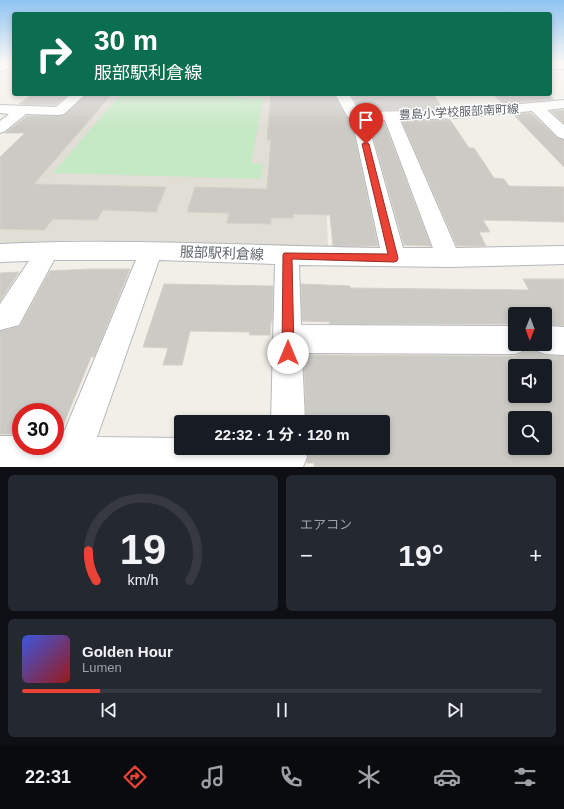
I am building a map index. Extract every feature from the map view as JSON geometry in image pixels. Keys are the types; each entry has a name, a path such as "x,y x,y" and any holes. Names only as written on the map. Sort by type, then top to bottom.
{"street":[{"path":"0,109 59,111 77,96"},
{"path":"343,96 353,114 359,116 394,258"},
{"name":"豊島小学校服部南町線","path":"359,116 458,114 564,104"},
{"path":"536,107 564,134"},
{"path":"0,128 24,110"},
{"path":"391,116 450,258"},
{"path":"0,317 9,316 48,250"},
{"name":"服部駅利倉線","path":"0,253 48,250 151,250 394,258 564,255"},
{"path":"70,460 151,250"},
{"path":"287,255 288,415"},
{"path":"288,339 508,340"},
{"path":"552,340 564,340"},
{"path":"0,454 70,460 289,457"}],"shaded area":[{"path":"84,96 338,96 348,117 323,117 328,248 49,242 0,244 0,161 7,157 54,114 62,114"}],"green space":[{"path":"119,96 238,96 237,98 263,99 251,163 263,164 261,179 53,173"}],"building":[{"path":"29,96 66,96 55,105 19,104"},
{"path":"85,96 110,96 34,184 166,187 156,212 103,210 97,220 53,219 44,230 0,229 0,157 25,133 5,133 27,116 64,115"},
{"path":"271,96 335,96 345,115 351,120 378,246 333,246 330,215 293,214 293,218 271,218 271,224 227,223 229,213 187,212 195,187 267,189 271,140 267,140"},
{"path":"352,96 434,96 443,109 361,110"},
{"path":"495,96 550,96 554,99 503,104"},
{"path":"564,110 564,123 551,111"},
{"path":"531,113 557,138 564,140 564,167 513,114"},
{"path":"450,120 469,148 474,148 494,178 504,179 509,186 564,187 564,222 483,220 490,232 479,232 486,246 457,246 402,121"},
{"path":"369,122 384,122 431,246 404,245"},
{"path":"130,269 94,357 91,357 64,423 64,403 12,403 12,434 0,434 0,331 20,326 50,271"},
{"path":"19,272 0,301 0,273"},
{"path":"523,279 564,279 564,326 552,325 552,307 508,307 508,324 329,324 331,322 302,321 301,284 350,286 350,288 529,290"},
{"path":"164,284 273,286 270,335 249,335 250,332 190,331 182,365 163,365 168,348 143,347"},
{"path":"526,351 534,351 544,355 564,356 564,467 314,467 314,463 307,463 307,455 390,455 390,415 306,415 304,355 515,356"}],"route":[{"path":"288,353 287,255 394,258 366,144"}]}
